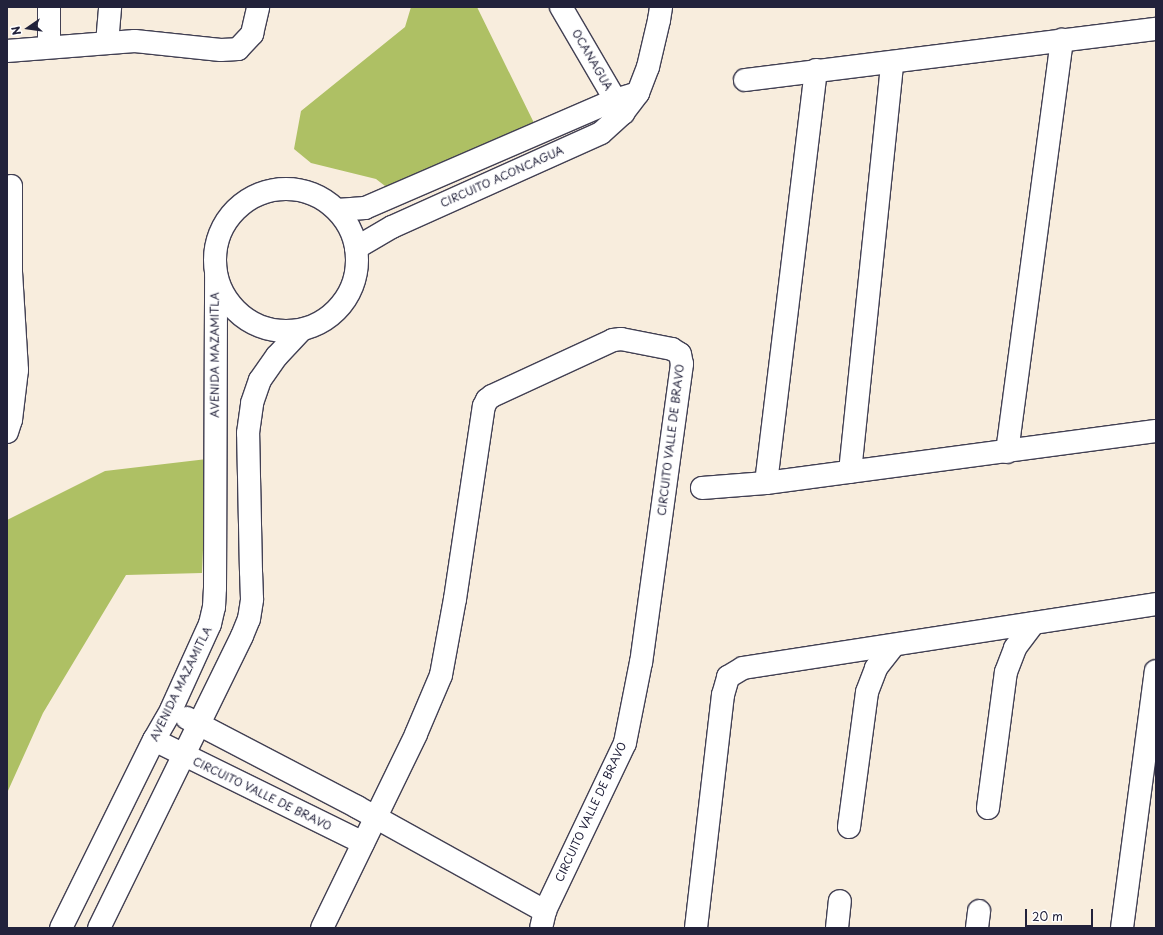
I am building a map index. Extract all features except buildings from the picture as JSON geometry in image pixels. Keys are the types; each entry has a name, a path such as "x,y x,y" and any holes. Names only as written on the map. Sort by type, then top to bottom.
{"street":[{"path":"49,7 49,47"},
{"path":"107,43 110,7"},
{"path":"7,51 135,41 221,50 238,48 252,34 258,7"},
{"name":"OCANAGUA","path":"561,7 619,107"},
{"name":"CIRCUITO ACONCAGUA","path":"356,248 392,227 601,133 619,107 638,93 648,67 661,7"},
{"path":"745,80 816,70 892,63 1156,29"},
{"path":"1007,452 1062,40"},
{"path":"850,472 892,63"},
{"path":"766,484 816,70"},
{"path":"337,210 365,208 488,154 619,107"},
{"path":"488,154 499,178"},
{"path":"7,432 11,420 17,370 9,272 11,186"},
{"path":"276,189 293,189 309,192 324,200 337,210 349,228 356,248 357,263 349,293 340,306 329,317 316,325 301,330 286,332 270,330 250,321 230,304 221,290 216,275 214,258 217,242 223,226 232,212 245,201 260,193 276,189"},
{"name":"AVENIDA MAZAMITLA","path":"62,928 170,710 210,624 214,607 216,275"},
{"path":"99,928 184,756 249,619 252,599 248,433 252,403 260,380 277,356 301,330"},
{"name":"CIRCUITO VALLE DE BRAVO","path":"170,710 357,806 376,818 543,919 625,743 641,662 682,364 680,354 672,349 617,338 492,396 487,400 484,406 455,599 441,675 416,734 376,818 322,928"},
{"path":"702,488 766,484 1156,431"},
{"path":"215,469 249,470"},
{"path":"696,928 723,695 728,677 743,668 1156,604"},
{"path":"988,808 1006,672 1015,648 1034,623"},
{"path":"849,827 867,692 876,668 894,644"},
{"path":"1122,928 1156,671"},
{"name":"CIRCUITO VALLE DE BRAVO","path":"154,740 363,843"},
{"path":"837,928 840,902"}],"green space":[{"path":"411,7 477,7 535,125 389,189 376,179 311,163 294,149 301,111 405,27"},
{"path":"207,459 202,573 126,575 43,713 7,793 7,520 105,471"}]}
